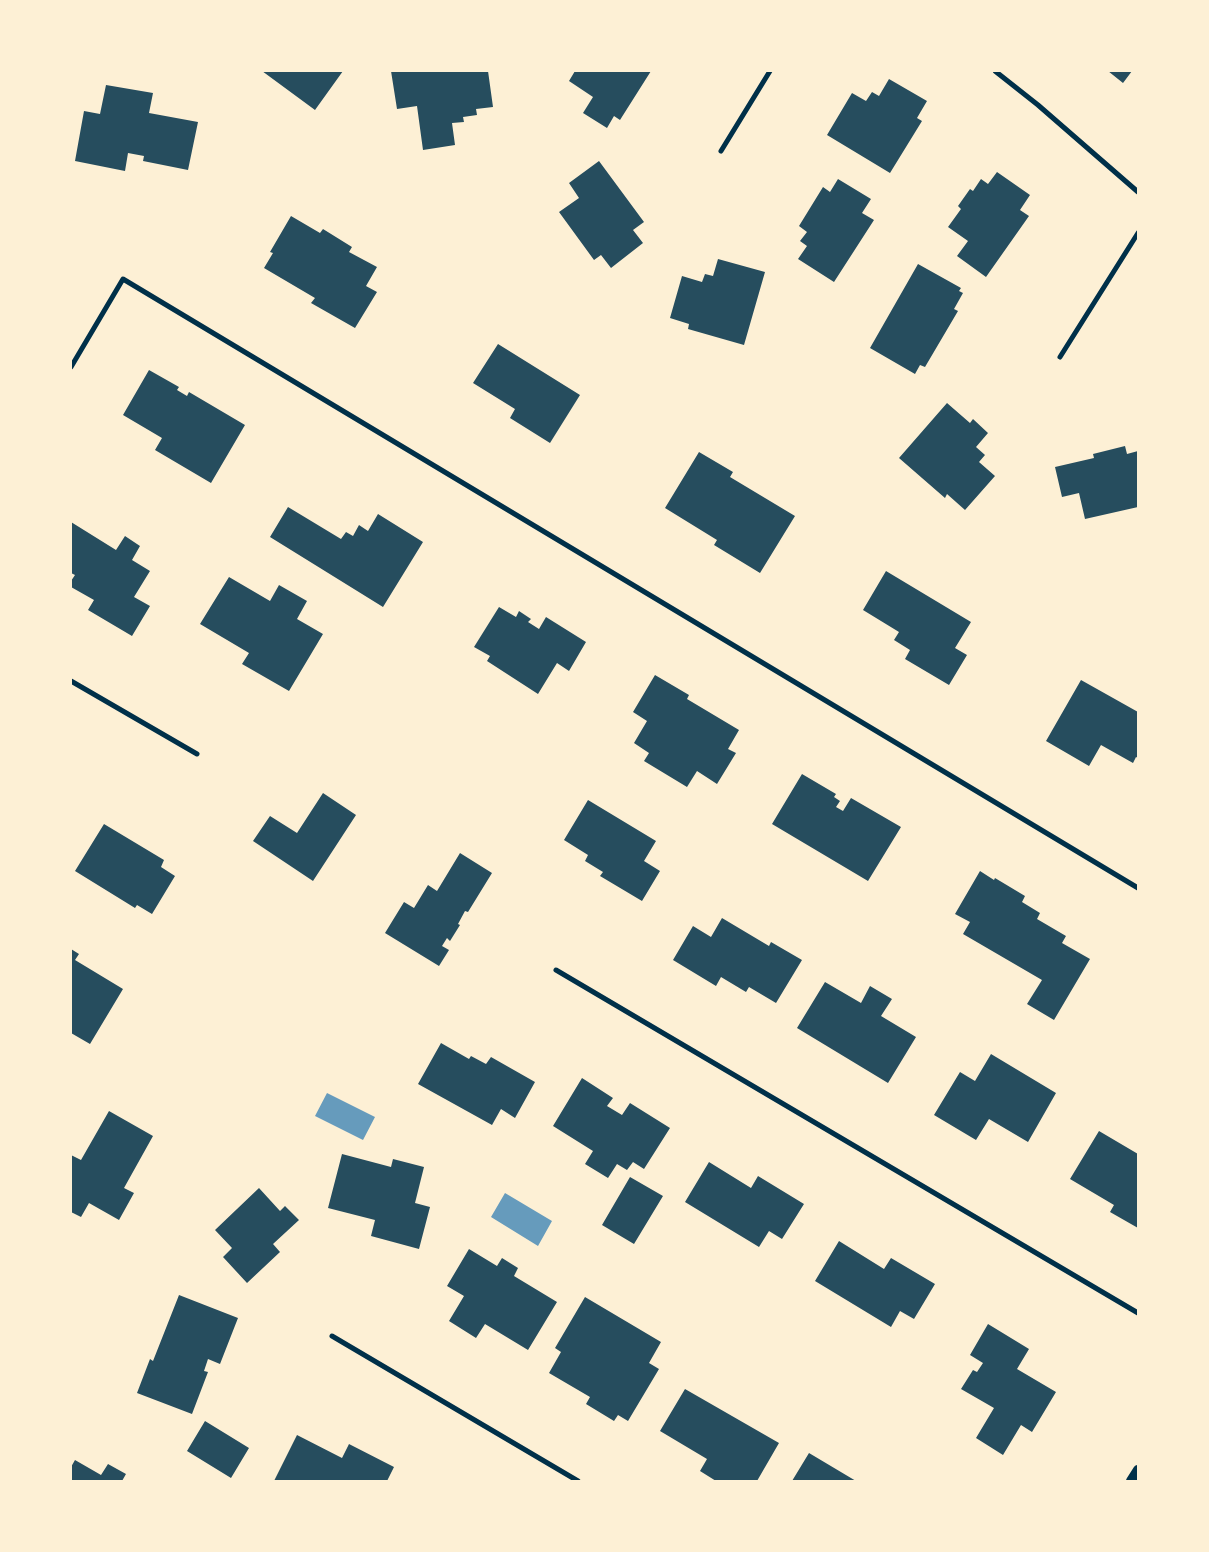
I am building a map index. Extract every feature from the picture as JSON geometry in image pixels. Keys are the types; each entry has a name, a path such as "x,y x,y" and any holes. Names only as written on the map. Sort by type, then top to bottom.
{"main road":[{"path":"1131,1481 1138,1470"}],"street":[{"path":"721,151 770,71"},
{"path":"995,71 1038,105 1138,192"},
{"path":"1060,356 1138,233"},
{"path":"71,367 123,279 1138,888"},
{"path":"71,681 197,754"},
{"path":"556,970 1138,1313"},
{"path":"332,1336 578,1481"}],"water":[{"path":"327,1093 375,1117 363,1140 315,1116"},
{"path":"505,1193 552,1221 538,1246 491,1217"}],"building":[{"path":"262,71 343,71 315,110"},
{"path":"391,71 488,71 493,107 476,109 477,115 463,117 464,122 452,123 455,145 423,150 417,106 397,109"},
{"path":"575,71 651,71 620,120 614,116 607,128 583,113 593,97 569,81"},
{"path":"1108,71 1132,71 1123,83"},
{"path":"889,79 927,101 917,118 922,121 890,173 827,135 852,93 866,101 872,92 879,96"},
{"path":"106,85 153,93 149,113 198,122 188,170 143,161 144,156 128,153 125,171 75,161 84,111 100,114"},
{"path":"599,161 644,222 633,230 643,243 611,268 601,255 594,260 559,212 579,198 569,183"},
{"path":"997,172 1030,195 1020,210 1029,216 986,277 957,256 968,241 948,227 961,209 958,206 970,189 973,191 981,179 988,184"},
{"path":"838,179 871,199 862,213 874,220 834,282 798,259 807,246 800,241 807,232 799,226 823,187 830,192"},
{"path":"291,216 320,233 323,229 352,247 349,252 377,267 366,286 377,292 355,328 311,303 315,298 264,268 273,253 270,252"},
{"path":"718,259 765,272 744,345 688,329 689,324 670,318 682,276 702,282 705,274 713,276"},
{"path":"918,264 961,288 959,291 963,293 954,309 958,311 925,367 920,365 915,374 870,348"},
{"path":"498,344 580,395 550,443 510,418 515,409 473,383"},
{"path":"149,370 179,387 177,390 187,396 189,392 245,425 211,483 155,450 162,438 123,415"},
{"path":"947,403 970,423 973,419 988,433 976,447 985,455 979,462 995,476 965,510 947,494 945,498 899,458"},
{"path":"1125,446 1127,454 1138,451 1138,507 1085,519 1079,493 1062,497 1055,467 1094,458 1093,454"},
{"path":"699,452 733,472 730,477 795,516 760,573 714,545 717,540 665,508"},
{"path":"288,507 341,539 346,532 353,536 359,525 368,531 378,514 423,542 383,607 270,537"},
{"path":"71,522 116,550 125,536 140,546 132,560 150,571 134,597 150,606 132,636 88,610 94,600 71,587 71,581 75,575 71,573"},
{"path":"886,571 971,622 955,648 967,655 949,685 905,659 910,650 894,640 899,632 863,610"},
{"path":"229,577 270,601 279,585 307,601 297,619 323,634 289,691 242,664 249,653 200,624"},
{"path":"499,607 516,617 519,611 531,619 528,622 539,629 546,617 586,642 569,671 557,663 538,694 487,661 490,656 474,647"},
{"path":"655,675 689,695 687,699 739,730 728,749 736,753 717,784 697,771 687,787 644,761 649,753 634,743 647,721 633,712"},
{"path":"1081,680 1138,712 1138,758 1136,757 1133,763 1101,745 1089,766 1046,741"},
{"path":"802,774 836,794 834,797 840,801 836,807 843,811 851,798 901,827 868,881 772,824"},
{"path":"323,793 356,815 313,881 253,841 270,816 297,833"},
{"path":"588,800 656,841 644,861 660,871 642,901 600,876 603,872 585,861 588,855 564,840"},
{"path":"104,824 164,860 161,867 175,876 152,914 137,905 135,908 75,871"},
{"path":"460,853 492,873 468,912 465,911 458,924 460,925 450,941 447,938 442,946 449,950 439,966 385,933 404,902 414,908 428,885 437,891"},
{"path":"980,871 1025,896 1022,902 1040,913 1037,919 1066,936 1062,943 1090,959 1054,1020 1027,1004 1042,980 963,934 970,922 955,914"},
{"path":"722,918 769,946 771,942 802,960 776,1003 749,987 746,992 721,977 716,986 673,960 693,926 711,937"},
{"path":"71,949 79,954 75,960 123,989 90,1044 71,1033"},
{"path":"825,982 861,1003 870,986 892,999 881,1016 916,1037 888,1083 797,1028"},
{"path":"441,1043 469,1059 471,1056 486,1064 491,1057 535,1082 515,1118 501,1109 492,1125 418,1084"},
{"path":"991,1054 1056,1093 1028,1142 989,1119 976,1140 934,1115 960,1072 975,1081"},
{"path":"582,1078 613,1098 607,1106 622,1115 630,1103 670,1128 644,1169 633,1162 627,1170 617,1164 608,1178 585,1164 593,1151 553,1126"},
{"path":"109,1111 153,1136 124,1188 134,1193 119,1220 89,1203 81,1217 71,1212 71,1155 81,1160"},
{"path":"1099,1131 1138,1154 1138,1228 1110,1212 1114,1205 1070,1179"},
{"path":"342,1154 391,1167 393,1159 424,1167 415,1203 430,1207 419,1249 371,1236 375,1220 328,1208"},
{"path":"709,1162 751,1188 758,1176 804,1204 782,1239 769,1231 759,1247 685,1202"},
{"path":"630,1177 663,1196 634,1244 602,1225"},
{"path":"259,1188 280,1211 285,1206 299,1220 273,1244 280,1252 247,1283 223,1257 232,1248 215,1230"},
{"path":"839,1241 884,1269 891,1258 935,1284 914,1319 900,1311 891,1327 815,1281"},
{"path":"469,1249 497,1266 502,1258 518,1268 514,1276 557,1302 528,1350 485,1324 476,1338 449,1321 464,1296 447,1286"},
{"path":"179,1295 238,1318 220,1364 208,1359 204,1371 208,1372 192,1414 137,1393 150,1359 153,1361"},
{"path":"585,1297 661,1342 649,1363 659,1369 628,1421 618,1415 614,1421 586,1404 590,1397 549,1373 561,1352 555,1348"},
{"path":"988,1324 1029,1349 1017,1369 1056,1392 1032,1432 1021,1425 1003,1455 976,1438 994,1408 961,1389 973,1370 977,1372 983,1363 970,1355"},
{"path":"685,1389 779,1443 757,1481 716,1481 700,1471 707,1459 660,1431"},
{"path":"205,1421 249,1448 231,1478 187,1451"},
{"path":"297,1435 342,1458 349,1444 394,1467 387,1481 274,1481"},
{"path":"809,1453 856,1481 792,1481"},
{"path":"75,1460 101,1475 108,1464 126,1474 122,1481 71,1481 71,1467"}]}
